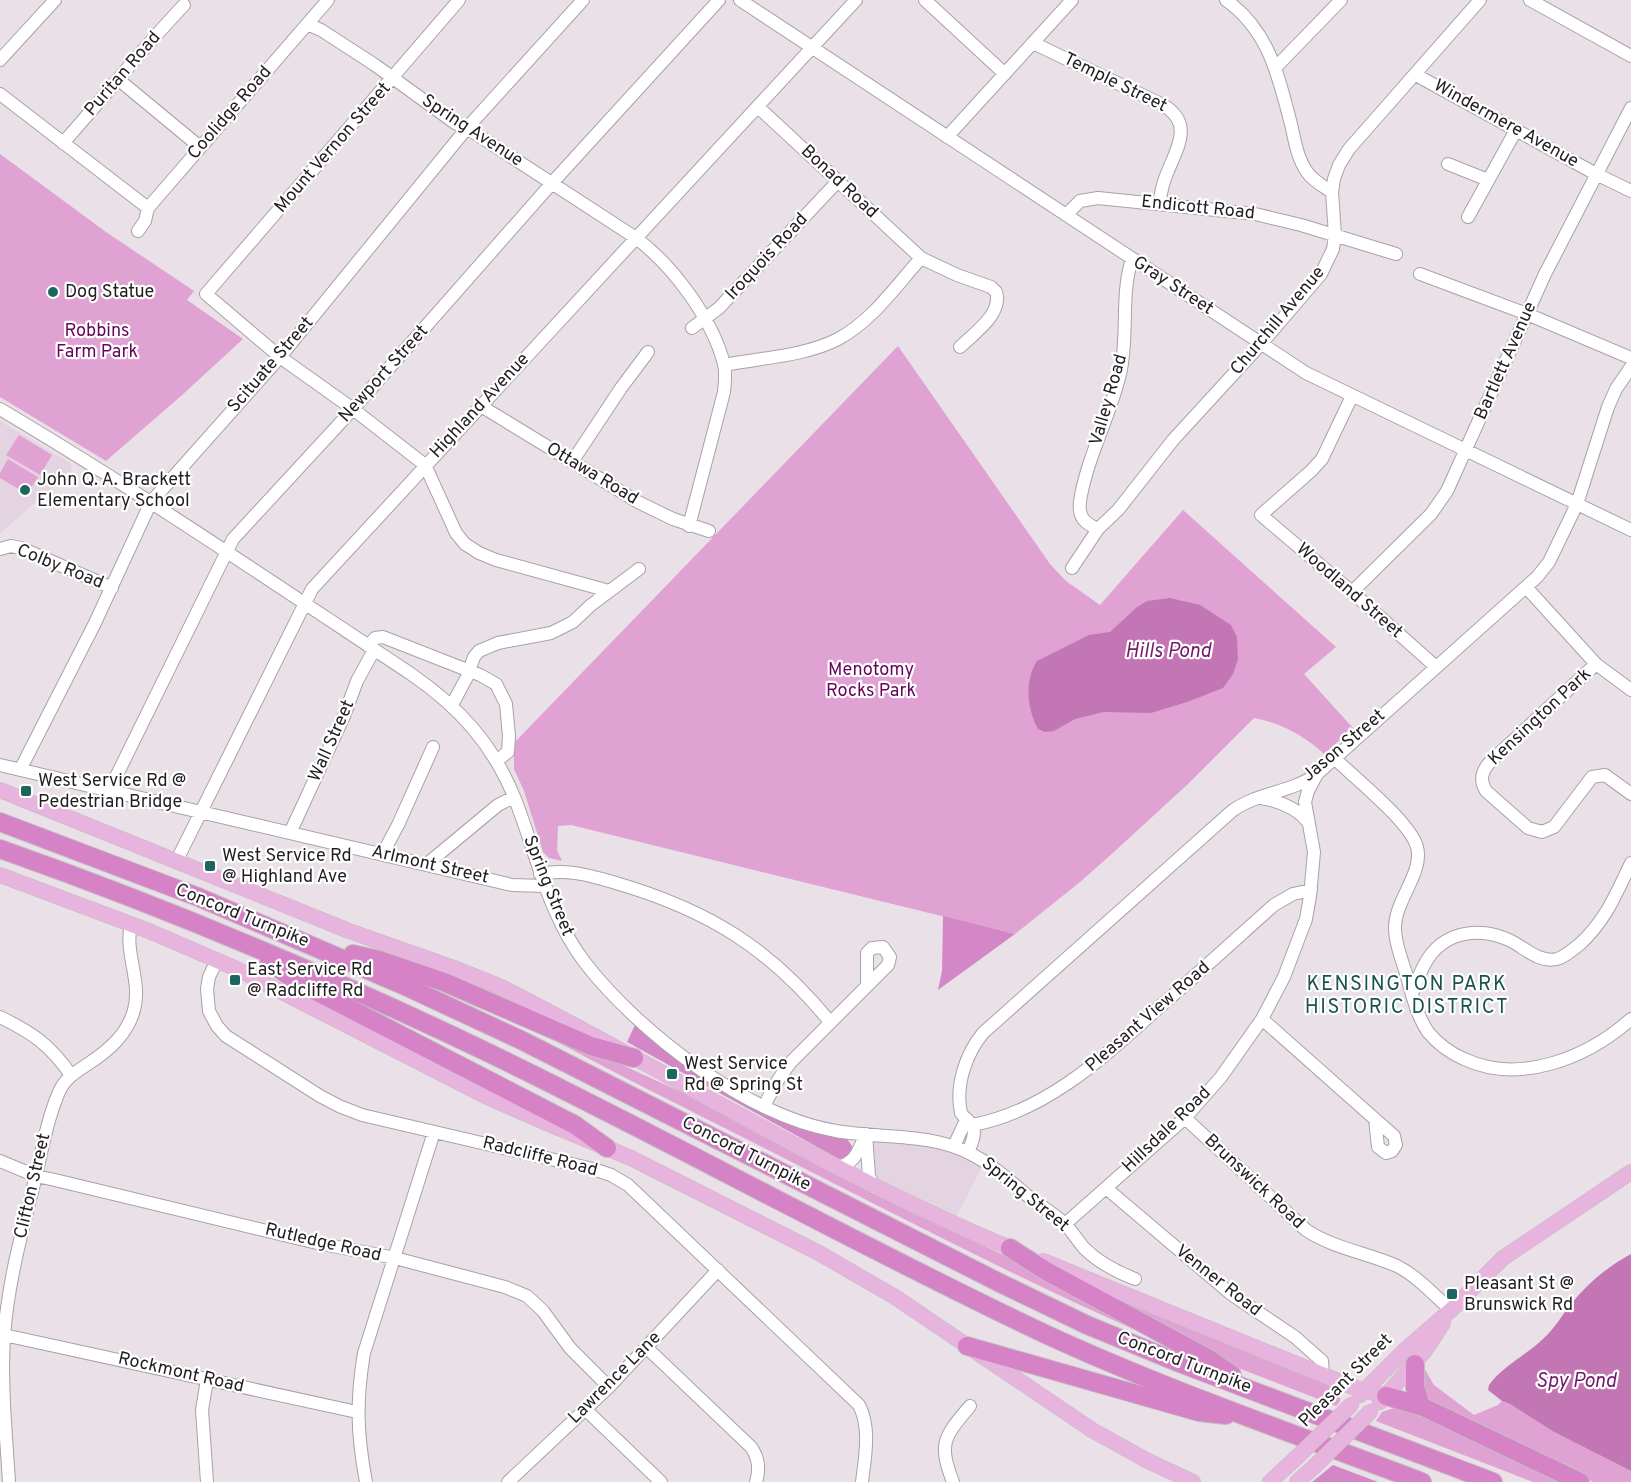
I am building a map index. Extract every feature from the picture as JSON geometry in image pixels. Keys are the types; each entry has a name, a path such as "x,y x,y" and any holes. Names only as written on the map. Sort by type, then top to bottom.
{"highway":[{"name":"Concord Turnpike","path":"0,822 167,885 316,946 523,1041 1039,1302 1117,1338 1493,1482"},
{"name":"Concord Turnpike","path":"0,849 240,942 399,1011 498,1058 1043,1333 1133,1372 1422,1482"},
{"path":"240,942 298,982 575,1125 608,1148"},
{"path":"316,946 379,960 432,978 521,1014 591,1047 634,1058"},
{"path":"1010,1248 1046,1271 1209,1359 1258,1392"},
{"path":"968,1346 1199,1412 1258,1420"},
{"path":"1415,1364 1415,1387 1421,1406"},
{"path":"1386,1396 1421,1406 1580,1482"}],"main road":[{"name":"Concord Turnpike","path":"0,790 176,862 485,981 634,1058 875,1188 931,1215 1323,1375 1365,1391 1386,1396"},
{"path":"0,875 131,924 217,960 497,1102 654,1169 842,1265 895,1297 1083,1425 1142,1458 1193,1482"},
{"name":"Pleasant Street","path":"1270,1482 1406,1349 1451,1310 1512,1251 1631,1172"},
{"name":"Pleasant Street","path":"1297,1482 1386,1396 1415,1364 1451,1310"}],"street":[{"path":"0,60 55,0"},
{"name":"Coolidge Road","path":"138,231 148,208 328,0"},
{"name":"Mount Vernon Street","path":"280,357 206,294 459,0"},
{"name":"Scituate Street","path":"20,770 112,588 151,502 280,357 467,128 583,0"},
{"name":"Newport Street","path":"110,789 233,539 353,409 552,183 719,0"},
{"name":"Gray Street","path":"740,0 1306,373 1631,530"},
{"name":"Highland Avenue","path":"176,862 303,603 315,585 856,0"},
{"path":"926,0 1005,74"},
{"path":"947,137 1072,0"},
{"path":"1226,0 1246,16 1268,48 1276,67 1299,155 1306,171 1315,181 1332,192"},
{"path":"1276,67 1341,0"},
{"name":"Churchill Avenue","path":"1072,568 1098,529 1119,510 1173,440 1321,274 1333,249 1335,235 1332,192 1339,165 1349,149 1480,0"},
{"path":"1530,0 1546,4 1631,56"},
{"name":"Puritan Road","path":"63,143 184,5"},
{"name":"Spring Avenue","path":"307,24 321,30 455,123 467,128 552,183 654,252 675,274 704,320 724,365"},
{"name":"Temple Street","path":"1033,43 1163,105 1177,115 1181,131 1180,141 1164,180 1159,204"},
{"name":"Windermere Avenue","path":"1416,75 1631,191"},
{"path":"119,80 200,147"},
{"path":"0,94 148,208"},
{"name":"Bonad Road","path":"758,107 921,258 957,275 991,287 996,292 997,306 992,314 960,347"},
{"name":"Bartlett Avenue","path":"1352,592 1431,513 1447,491 1545,274 1631,108"},
{"path":"1468,217 1516,130"},
{"path":"1448,164 1488,180"},
{"name":"Iroquois Road","path":"692,328 719,308 838,181"},
{"name":"Endicott Road","path":"1066,215 1080,201 1088,198 1255,214 1396,254"},
{"path":"689,526 724,392 724,365 805,350 837,339 864,321 921,258"},
{"name":"Valley Road","path":"1098,529 1087,524 1081,517 1080,501 1120,374 1125,340 1127,284 1132,259"},
{"path":"1420,274 1527,314 1631,358"},
{"path":"572,462 648,352"},
{"path":"280,357 353,409 425,465 456,533 465,544 479,553 609,591"},
{"name":"Jason Street","path":"968,1152 973,1138 969,1123 961,1113 962,1077 969,1056 983,1033 1232,811 1257,798 1290,788 1317,774 1526,587 1549,562 1577,504 1608,407 1616,389 1631,367"},
{"name":"Woodland Street","path":"1352,396 1319,463 1262,515 1436,667"},
{"name":"Ottawa Road","path":"481,406 638,502 689,526 709,531"},
{"name":"Spring Street","path":"0,409 151,502 371,648 452,705 477,733 496,761 514,797 554,912 567,938 609,991 650,1029 692,1063 764,1106 816,1126 866,1134 914,1138 954,1146 968,1152 994,1168 1065,1224 1084,1248 1097,1259 1135,1279"},
{"name":"Colby Road","path":"4,548 21,548 112,588"},
{"path":"452,705 475,655 485,647 551,633 573,622 639,569"},
{"path":"1526,587 1596,664 1631,690"},
{"path":"371,648 375,638 382,637 496,684 506,704 508,749 505,755 496,761"},
{"name":"Wall Street","path":"290,833 344,716 371,648"},
{"name":"Kensington Park","path":"1596,664 1490,762 1482,774 1482,785 1528,828 1542,832 1554,827 1592,777 1605,775 1631,794"},
{"path":"383,853 433,747"},
{"path":"1334,758 1402,822 1412,834 1417,847 1416,868 1398,909 1395,924 1396,938 1412,994 1424,1025 1442,1047 1474,1064 1501,1070 1526,1069 1566,1058 1591,1048 1631,1019"},
{"name":"Arlmont Street","path":"0,765 518,886 545,886"},
{"name":"Hillsdale Road","path":"1065,1224 1185,1118 1221,1077 1262,1019 1284,977 1306,919 1314,847 1305,810 1306,798 1317,774"},
{"path":"427,864 498,805 514,797"},
{"path":"1257,798 1287,806 1308,822"},
{"path":"1412,994 1421,970 1433,951 1446,941 1467,933 1481,932 1496,935 1542,958 1554,959 1564,956 1583,940 1604,917 1631,863"},
{"path":"540,874 563,872 588,875 661,897 701,915 749,943 778,966 806,992 830,1022"},
{"name":"Pleasant View Road","path":"969,1123 1014,1112 1035,1103 1069,1083 1135,1029 1274,905 1293,894 1311,890"},
{"name":"Clifton Street","path":"9,1482 3,1388 4,1335 12,1275 52,1109 63,1083 71,1075 105,1053 122,1036 130,1019 136,994 129,945 131,924"},
{"name":"Radcliffe Road","path":"217,960 208,981 207,998 212,1018 226,1036 339,1106 362,1115 593,1169 618,1178 628,1185 856,1401 864,1416 867,1436 862,1482"},
{"path":"764,1106 787,1067 867,986"},
{"path":"0,1017 26,1029 57,1054 71,1075"},
{"path":"1262,1019 1375,1119"},
{"name":"Brunswick Road","path":"1185,1118 1306,1230 1328,1242 1400,1268 1414,1277 1451,1310"},
{"path":"954,1146 969,1123"},
{"path":"366,1482 357,1412 364,1353 434,1132"},
{"path":"836,1167 846,1165 854,1159 866,1134"},
{"path":"866,1134 869,1176 875,1188"},
{"name":"Rutledge Road","path":"0,1161 36,1176 317,1243 395,1258 505,1287 527,1296 543,1311 570,1348 609,1387"},
{"name":"Venner Road","path":"1106,1188 1231,1294 1304,1343 1322,1361 1323,1375"},
{"name":"Lawrence Lane","path":"516,1480 609,1387 718,1270"},
{"name":"Rockmont Road","path":"4,1335 100,1354 207,1380 357,1412"},
{"path":"646,1347 751,1447 758,1461 759,1470 756,1482"},
{"path":"207,1380 202,1410 207,1482"},
{"path":"953,1482 945,1460 944,1446 951,1430 970,1406"},
{"path":"585,1409 661,1482"}],"shaded area":[{"name":"John Q. A. Brackett Elementary School","path":"0,421 70,463 72,468 71,472 0,533"},
{"path":"943,916 1015,934 938,990 942,971"},
{"path":"636,1023 711,1081 847,1139 852,1146 850,1154 839,1159 627,1042"},
{"path":"875,1139 945,1149 983,1165 955,1219 874,1179 872,1160"},
{"path":"1333,1465 1378,1482 1312,1482"}],"green space":[{"name":"Robbins Farm Park","path":"0,154 106,232 194,291 187,300 243,339 106,461 0,397"},
{"name":"Menotomy Rocks Park","path":"898,346 1050,564 1066,581 1100,605 1183,510 1336,647 1304,674 1353,728 1324,754 1291,731 1254,718 1188,784 1115,851 1015,934 571,825 558,826 557,850 562,861 549,858 543,852 524,791 514,769 514,743"},
{"path":"19,435 52,455 40,475 6,455"},
{"path":"8,459 38,477 27,494 0,478 0,473"},
{"path":"493,1006 690,1096 909,1211 1038,1271 1134,1327 1133,1329 908,1221 597,1063"},
{"path":"1102,1291 1339,1387 1340,1401 1336,1406 1228,1364"},
{"path":"1424,1368 1434,1385 1474,1415 1502,1401 1510,1404 1554,1432 1631,1471 1631,1482 1593,1482 1423,1397 1422,1373"},
{"path":"1403,1405 1571,1482 1533,1482 1376,1421 1382,1412"}],"water":[{"name":"Hills Pond","path":"1170,598 1200,605 1231,625 1237,637 1238,659 1233,674 1223,688 1151,713 1104,712 1075,719 1054,731 1045,732 1038,729 1031,712 1028,695 1030,677 1037,661 1089,635 1110,632 1137,607 1147,601"},
{"name":"Spy Pond","path":"1631,1254 1631,1471 1554,1432 1488,1390 1495,1378 1549,1333 1591,1282"}],"place":[{"name":"Dog Statue","path":"53,292"},
{"name":"John Q. A. Brackett Elementary School","path":"25,490"},
{"name":"West Service Rd @ Pedestrian Bridge","path":"26,791"},
{"name":"West Service Rd @ Highland Ave","path":"210,866"},
{"name":"East Service Rd @ Radcliffe Rd","path":"235,980"},
{"name":"West Service Rd @ Spring St","path":"672,1074"},
{"name":"Pleasant St @ Brunswick Rd","path":"1452,1294"}],"district":[{"name":"KENSINGTON PARK HISTORIC DISTRICT","path":"1407,996"}]}
